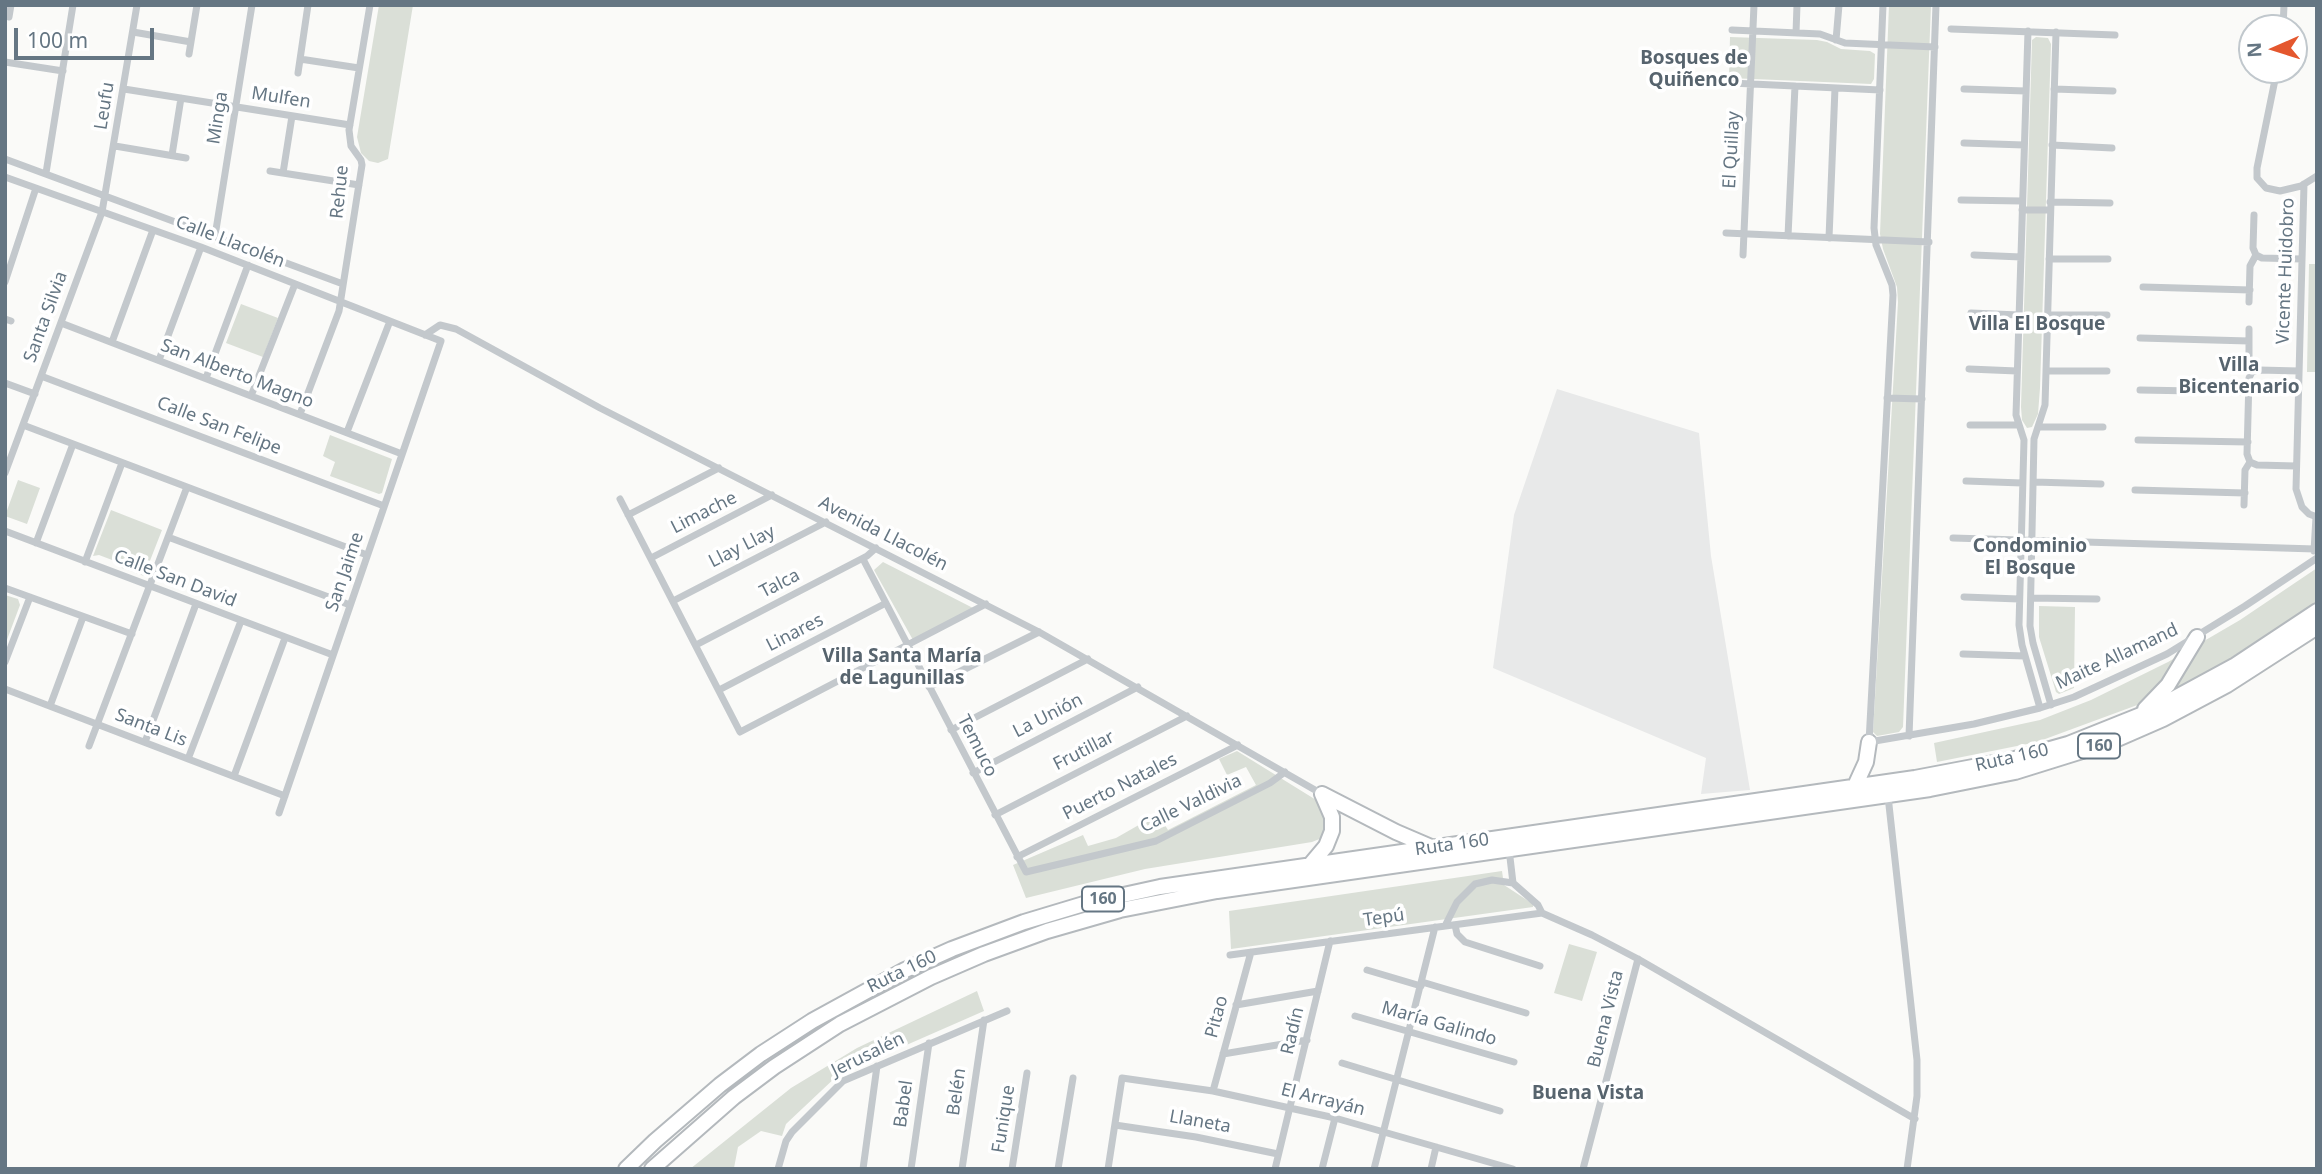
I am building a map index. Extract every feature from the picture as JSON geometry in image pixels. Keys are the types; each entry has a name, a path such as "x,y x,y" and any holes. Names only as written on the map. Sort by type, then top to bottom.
{"highway":[{"name":"Ruta 160","path":"626,1169 675,1122 761,1054 840,1004 928,959 998,931 1087,903 1172,886 1950,772 2015,759 2068,744 2130,720 2213,679 2317,611"},
{"name":"Ruta 160","path":"652,1169 755,1082 840,1024 909,987 1004,946 1084,919 1151,903 1247,887 1888,795 2015,772 2108,743 2163,719 2206,697 2317,626"},
{"path":"2130,720 2163,692 2197,637"},
{"path":"1855,786 1866,762 1869,742"},
{"path":"1322,794 1432,848"},
{"path":"1310,865 1326,846 1332,831 1332,817 1322,794"},
{"path":"657,1169 675,1147"}],"street":[{"path":"9,17 11,5"},
{"path":"46,173 73,5"},
{"name":"Leufu","path":"102,212 137,5"},
{"path":"189,54 197,5"},
{"name":"Minga","path":"215,236 252,5"},
{"path":"298,72 308,5"},
{"name":"Rehue","path":"300,414 340,311 362,163 351,146 349,125 370,5"},
{"name":"El Quillay","path":"1743,255 1754,5"},
{"path":"1796,33 1797,5"},
{"path":"1836,40 1839,5"},
{"path":"1869,742 1893,295 1892,285 1875,239 1884,5"},
{"path":"1909,736 1936,5"},
{"path":"1951,29 2115,35"},
{"path":"1732,30 1820,34 1845,43 1935,47"},
{"path":"2028,31 2016,415 2021,429 2022,483 2020,635 2040,708"},
{"path":"133,32 191,42"},
{"path":"2051,705 2031,635 2031,598 2034,442 2044,412 2046,370 2056,32"},
{"path":"300,59 359,68"},
{"path":"5,62 63,71"},
{"path":"1731,83 1880,90"},
{"path":"2274,84 2257,178 2262,186 2275,191 2304,184 2317,176"},
{"path":"1788,236 1795,86"},
{"path":"1829,237 1835,88"},
{"name":"Mulfen","path":"124,89 349,125"},
{"path":"1964,89 2026,91"},
{"path":"2054,89 2113,91"},
{"path":"172,155 181,98"},
{"path":"283,173 292,116"},
{"path":"1964,143 2024,145"},
{"path":"2052,145 2112,148"},
{"path":"115,146 186,158"},
{"name":"Calle Llacolén","path":"5,159 343,284"},
{"path":"270,171 359,185"},
{"name":"Calle Llacolén","path":"5,177 201,247 441,341"},
{"name":"Vicente Huidobro","path":"2304,184 2296,466 2298,499 2309,514 2316,517 2315,559"},
{"path":"5,282 36,188"},
{"path":"1961,200 2022,206 2110,203"},
{"name":"Santa Silvia","path":"5,473 102,212"},
{"path":"2254,215 2253,248 2256,255 2262,258 2302,260"},
{"path":"111,342 153,230"},
{"path":"1726,233 1929,242"},
{"path":"159,360 201,247"},
{"path":"5,253 14,256"},
{"path":"1973,255 2021,257"},
{"path":"2249,303 2250,265 2256,255"},
{"path":"2049,259 2108,259"},
{"path":"206,379 248,265"},
{"path":"251,396 295,284"},
{"path":"2143,287 2250,290"},
{"path":"1971,313 2019,315"},
{"path":"2048,315 2107,315"},
{"path":"347,432 390,321"},
{"name":"San Alberto Magno","path":"61,323 402,454"},
{"name":"Avenida Llacolén","path":"425,335 435,327 451,326 600,408 1039,632 1322,794"},
{"path":"2249,329 2249,364 2252,372"},
{"path":"2140,338 2249,341"},
{"name":"San Jaime","path":"279,813 441,341"},
{"path":"1969,369 2017,371"},
{"path":"2046,370 2107,372"},
{"path":"2296,466 2257,465 2247,457 2249,378 2252,372 2257,370 2299,371"},
{"name":"Calle San Felipe","path":"41,376 384,506"},
{"path":"5,383 35,394"},
{"path":"2140,390 2249,392"},
{"path":"1887,398 1922,399"},
{"path":"23,425 368,555"},
{"path":"1970,425 2038,430 2103,428"},
{"path":"2138,440 2248,442"},
{"path":"36,543 73,444"},
{"path":"2244,505 2245,470 2250,462"},
{"path":"85,562 122,463"},
{"path":"628,516 719,468"},
{"path":"1966,481 2022,483"},
{"path":"2034,482 2101,484"},
{"path":"89,746 187,487"},
{"path":"2136,490 2245,493"},
{"name":"Limache","path":"651,558 772,495"},
{"path":"620,499 740,732 986,604"},
{"name":"Llay Llay","path":"673,601 826,522"},
{"name":"Calle San David","path":"5,531 333,655"},
{"path":"168,537 350,606"},
{"path":"1953,538 2315,549"},
{"name":"Talca","path":"696,645 863,559 876,548"},
{"name":"Temuco","path":"863,559 1026,872"},
{"name":"Maite Allamand","path":"1869,742 2040,708 2121,677 2197,637 2315,559"},
{"path":"5,588 132,634"},
{"path":"5,662 30,597"},
{"path":"1964,597 2020,599"},
{"path":"2031,598 2097,599"},
{"name":"Linares","path":"719,690 886,603"},
{"path":"145,742 197,604"},
{"path":"50,706 83,617"},
{"path":"188,759 241,621"},
{"path":"929,687 1039,632"},
{"path":"234,776 285,638"},
{"path":"1963,654 2025,656"},
{"path":"951,730 1087,659"},
{"name":"La Unión","path":"973,773 1138,688"},
{"name":"Santa Lis","path":"5,689 285,796"},
{"name":"Frutillar","path":"995,815 1187,716"},
{"name":"Puerto Natales","path":"1017,857 1238,745"},
{"name":"Calle Valdivia","path":"1026,872 1156,841 1270,783 1285,772"},
{"path":"1888,795 1917,1060 1915,1119 1907,1169"},
{"path":"1508,849 1513,883"},
{"path":"1445,926 1457,902 1475,884 1492,880 1513,883 1538,905 1542,913 1638,959 1915,1119"},
{"name":"Tepú","path":"1230,954 1542,913"},
{"path":"1455,925 1457,934 1465,942 1540,965"},
{"path":"1374,1169 1436,927"},
{"name":"Radín","path":"1275,1169 1330,941"},
{"name":"Pitao","path":"1213,1091 1251,952"},
{"name":"Buena Vista","path":"1583,1169 1638,959"},
{"path":"1367,971 1527,1013"},
{"path":"1236,1005 1318,991"},
{"name":"Jerusalén","path":"778,1169 786,1142 795,1128 843,1081 1007,1011"},
{"name":"María Galindo","path":"1355,1016 1514,1062"},
{"name":"Belén","path":"962,1169 984,1020"},
{"path":"1223,1054 1307,1040"},
{"name":"Babel","path":"911,1169 929,1044"},
{"path":"1342,1063 1500,1111"},
{"path":"863,1169 877,1066"},
{"name":"Funique","path":"1012,1169 1027,1073"},
{"path":"1058,1169 1073,1078"},
{"name":"El Arrayán","path":"1115,1125 1122,1078 1213,1091 1335,1118 1513,1169"},
{"path":"1322,1169 1335,1118"},
{"path":"1108,1169 1115,1125"},
{"name":"Llaneta","path":"1115,1125 1196,1137 1278,1154"},
{"path":"1431,1169 1436,1147"},
{"path":"1479,1169 1481,1160"}],"shaded area":[{"path":"379,5 413,5 388,159 378,163 369,161 361,153 357,137"},
{"path":"1889,5 1931,5 1903,727 1899,732 1877,736 1873,732 1898,302 1897,287 1880,234"},
{"path":"1730,37 1817,40 1841,49 1870,51 1875,54 1874,79 1871,84 1729,78"},
{"path":"2036,37 2048,38 2051,44 2040,388 2038,414 2032,427 2027,428 2022,420 2021,407 2032,40"},
{"path":"2309,264 2317,264 2317,372 2307,372"},
{"path":"241,304 278,318 263,357 226,343"},
{"path":"1557,389 1699,433 1711,556 1750,790 1701,794 1706,758 1493,668 1514,515"},
{"path":"330,435 392,459 382,493 330,476 335,462 323,456"},
{"path":"18,480 40,488 27,524 5,516"},
{"path":"111,510 162,530 144,576 122,568 120,563 99,555 93,556"},
{"path":"883,562 973,608 913,640 874,570"},
{"path":"2317,568 2317,602 2221,664 2159,697 2037,742 1937,762 1934,743 2040,720 2091,700 2168,662 2240,620"},
{"path":"5,595 18,599 20,605 5,645"},
{"path":"2039,606 2075,607 2074,688 2059,694 2056,692 2039,637"},
{"path":"1237,751 1321,803 1326,822 1322,838 1312,842 1145,869 1026,898 1013,865 1083,835 1088,846 1116,838 1158,814 1168,830 1256,785 1246,767 1227,775 1219,759"},
{"path":"1502,871 1504,885 1533,904 1533,907 1231,949 1229,911"},
{"path":"1569,944 1597,952 1582,1001 1554,993"},
{"path":"977,991 984,1011 838,1075 786,1124 782,1136 761,1131 738,1147 734,1168 690,1169 791,1088 857,1048"}],"district":[{"name":"Bosques de Quiñenco","path":"1694,70"},
{"name":"Villa El Bosque","path":"2037,325"},
{"name":"Villa Bicentenario","path":"2239,377"},
{"name":"Condominio El Bosque","path":"2030,558"},
{"name":"Villa Santa María de Lagunillas","path":"902,668"},
{"name":"Buena Vista","path":"1588,1094"}]}
